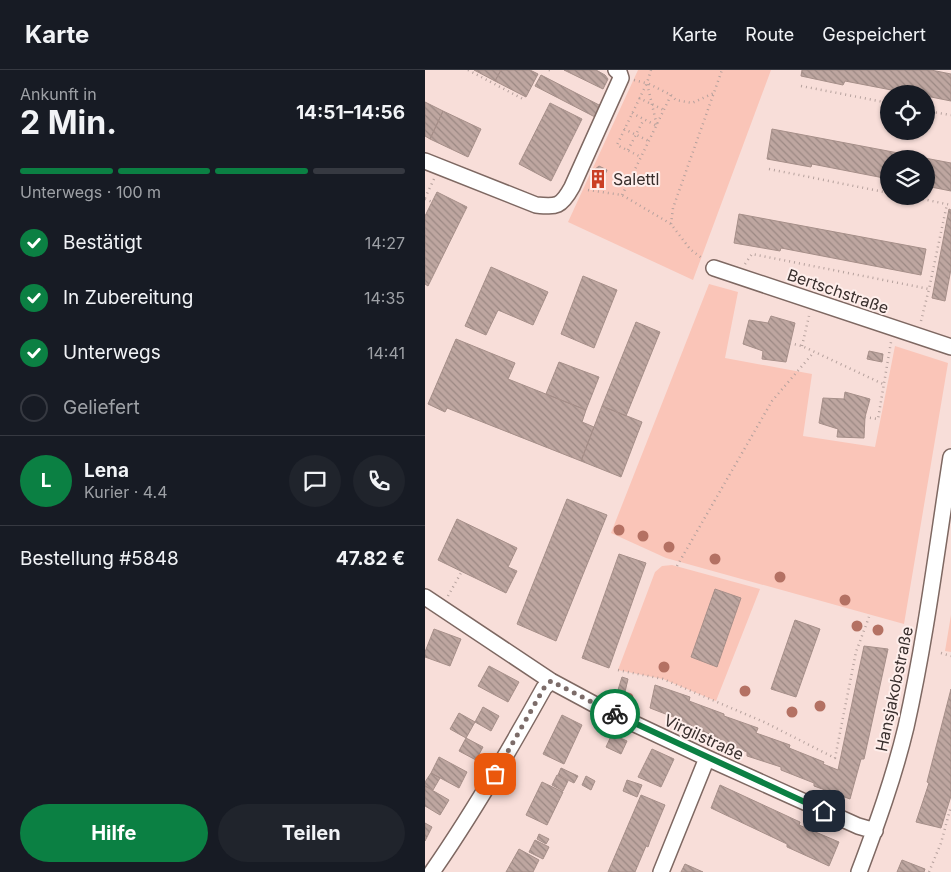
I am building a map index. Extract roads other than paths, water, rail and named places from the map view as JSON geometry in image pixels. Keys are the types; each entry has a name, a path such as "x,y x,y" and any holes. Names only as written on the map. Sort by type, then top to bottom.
{"street":[{"path":"425,161 536,205 554,207 565,201 572,187 621,78 616,70"},
{"name":"Bertschstraße","path":"714,268 951,348"},
{"name":"Hansjakobstraße","path":"859,872 893,777 913,692 947,508 951,456"},
{"name":"Virgilstraße","path":"425,597 551,681 603,709 861,828 875,831"},
{"path":"432,872 455,840 513,744 544,688 551,681"},
{"path":"661,872 707,758"}],"place":[{"name":"Salettl","path":"598,179"}]}
